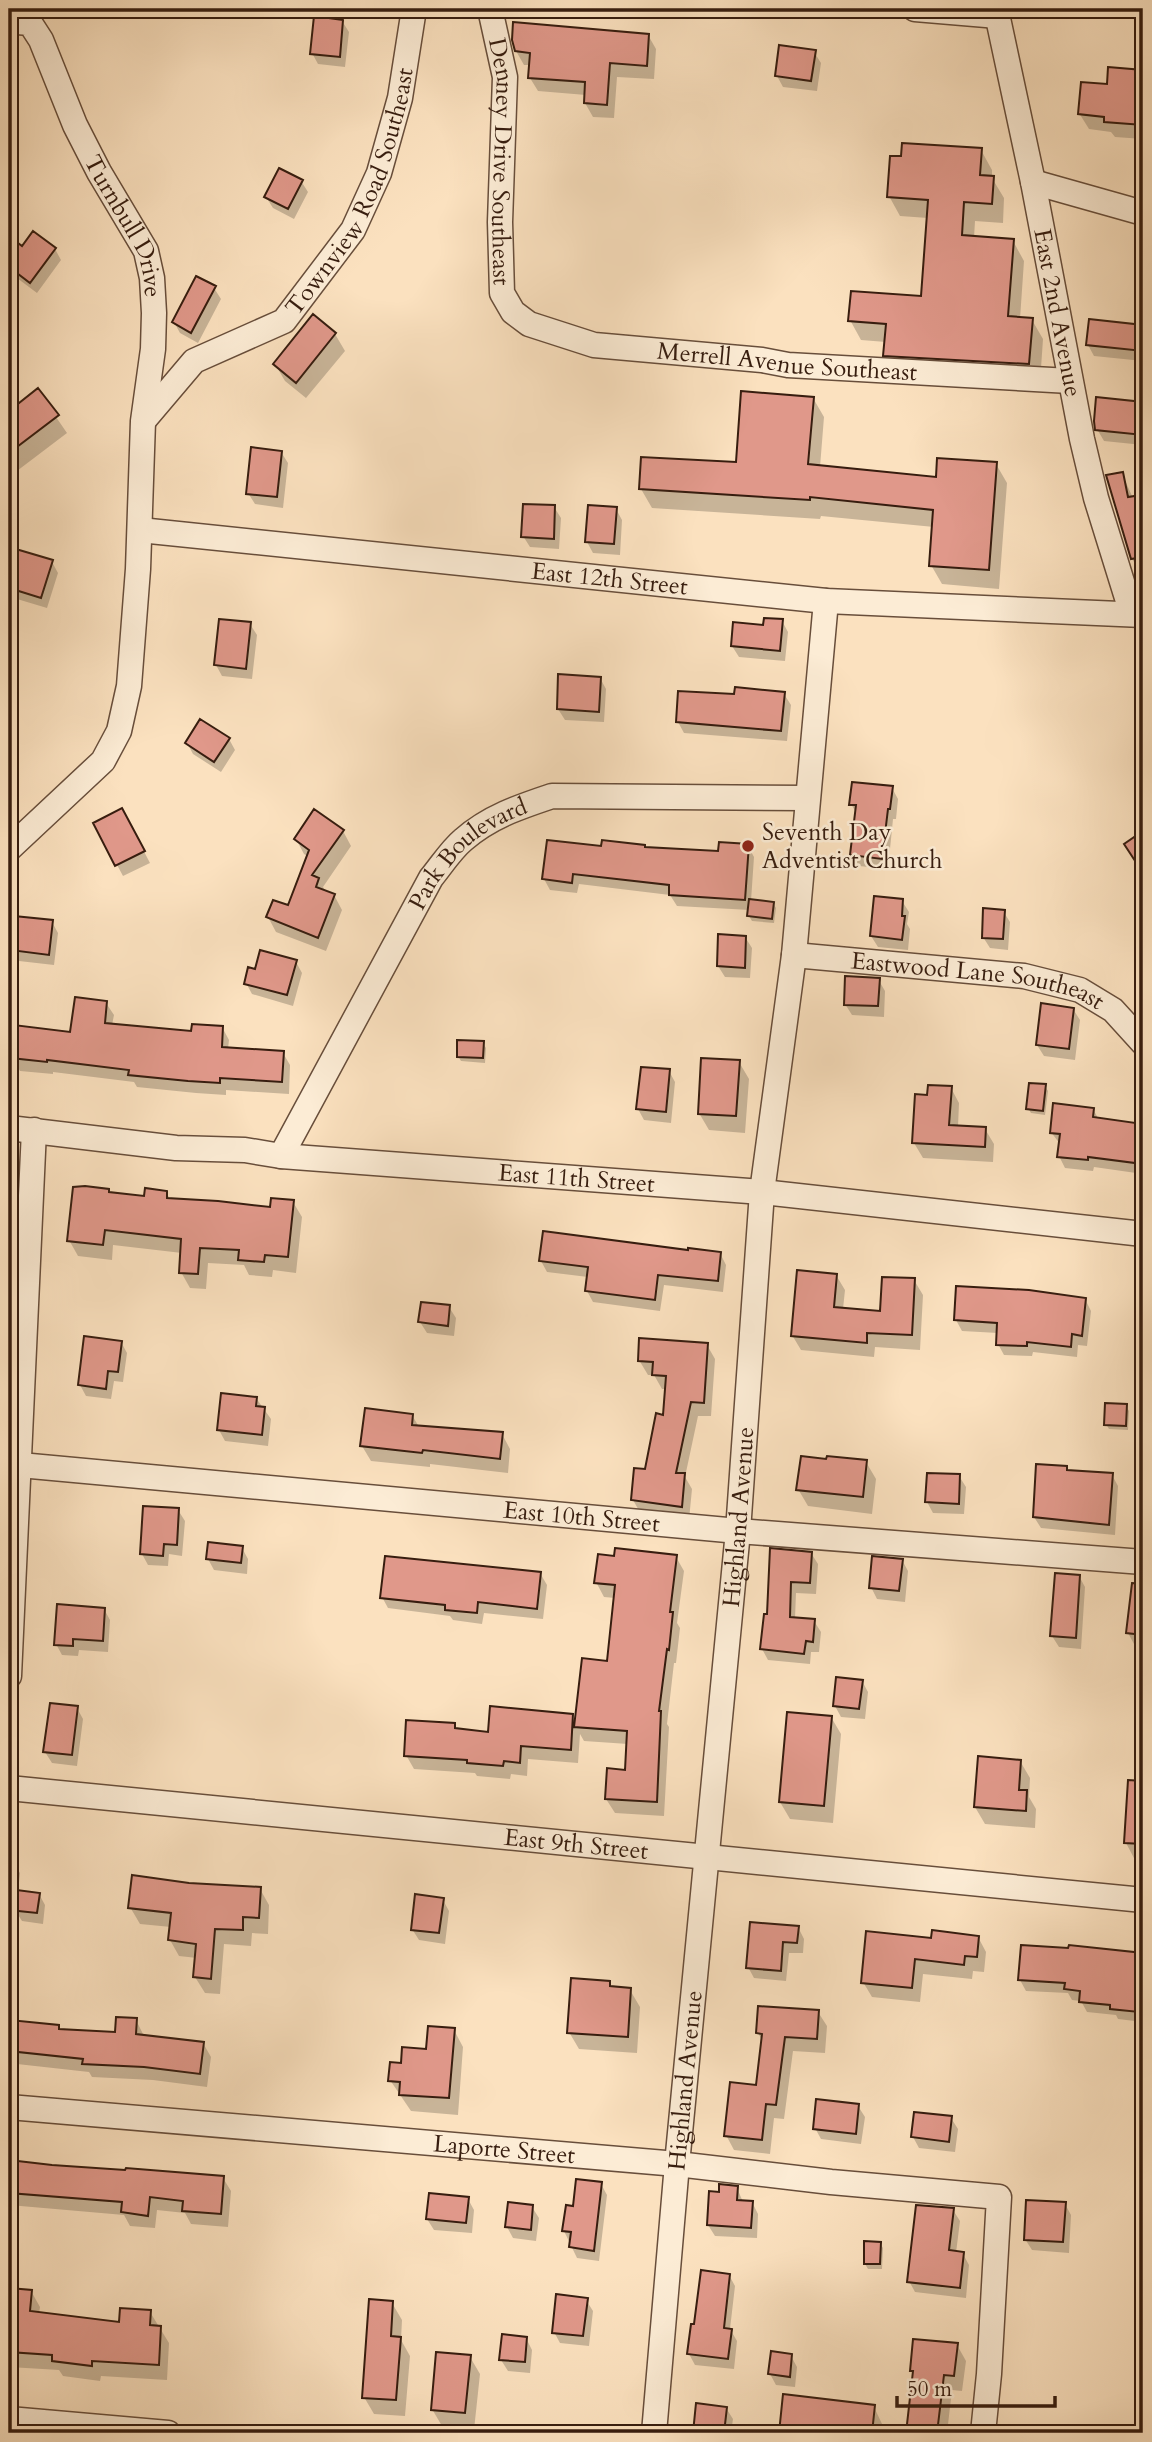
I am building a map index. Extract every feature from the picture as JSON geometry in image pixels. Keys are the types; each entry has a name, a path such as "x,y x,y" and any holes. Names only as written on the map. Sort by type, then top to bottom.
{"street":[{"name":"Townview Road Southeast","path":"143,421 194,361 284,321 353,230 379,173 400,98 414,9"},
{"name":"Denney Drive Southeast","path":"490,9 505,78 500,222 502,293 513,312"},
{"path":"915,9 997,13"},
{"name":"East 2nd Avenue","path":"997,13 1096,498 1138,614"},
{"name":"Turnbull Drive","path":"9,25 17,22 30,23 41,40 75,125 99,172 146,251 152,278 154,313 153,349 143,421 141,530"},
{"path":"1033,182 1143,212"},
{"name":"Merrell Avenue Southeast","path":"513,312 529,324 594,345 762,360 788,365 1070,381"},
{"path":"9,849 103,761 119,731 129,686 141,530"},
{"name":"East 12th Street","path":"141,530 825,601 1138,614"},
{"name":"Highland Avenue","path":"654,2433 738,1531 762,1192 794,955 825,601"},
{"name":"Park Boulevard","path":"281,1156 431,878 461,841 486,822 515,808 552,796 807,798"},
{"name":"Eastwood Lane Southeast","path":"794,955 1035,979 1080,990 1112,1010 1143,1043"},
{"name":"East 11th Street","path":"9,1128 176,1148 245,1150 281,1156 762,1192 1143,1234"},
{"path":"9,1676 34,1130"},
{"name":"East 10th Street","path":"20,1465 738,1531 1143,1562"},
{"name":"East 9th Street","path":"9,1788 1143,1900"},
{"name":"Laporte Street","path":"9,2107 677,2164 831,2182 999,2197 983,2433"},
{"path":"9,2419 168,2433"}],"building":[{"path":"314,16 343,20 340,57 310,54"},
{"path":"513,22 649,34 647,66 610,63 607,105 584,103 585,82 528,78 530,53 515,51 512,40"},
{"path":"779,45 816,50 811,81 775,76"},
{"path":"1108,67 1143,70 1143,125 1104,122 1104,117 1078,114 1081,82 1107,84"},
{"path":"902,143 982,148 980,175 994,176 992,204 964,202 962,235 1014,239 1008,316 1033,318 1029,364 883,356 886,324 848,321 851,291 921,296 928,200 887,197 890,156 901,156"},
{"path":"279,168 303,180 288,209 264,197"},
{"path":"33,231 56,248 30,283 9,267 9,236 22,246"},
{"path":"196,276 216,286 191,333 172,322"},
{"path":"313,314 336,333 296,383 273,364"},
{"path":"1089,319 1143,325 1143,351 1086,345"},
{"path":"38,388 59,415 9,453 9,411"},
{"path":"741,391 814,397 808,464 936,477 937,458 997,462 989,570 929,566 933,510 810,497 810,500 639,489 641,457 736,462"},
{"path":"1096,397 1143,402 1143,435 1095,430"},
{"path":"251,447 282,451 277,497 246,494"},
{"path":"1123,472 1128,497 1141,495 1143,507 1143,557 1131,559 1106,475"},
{"path":"523,504 555,505 554,539 521,537"},
{"path":"588,505 617,507 614,544 585,542"},
{"path":"9,547 53,560 41,598 9,588 13,572 9,571"},
{"path":"764,618 783,619 780,651 731,646 733,622 763,625"},
{"path":"219,619 251,622 246,669 214,665"},
{"path":"558,674 601,677 599,712 557,709"},
{"path":"735,687 785,692 781,731 676,722 678,691 734,694"},
{"path":"200,719 230,738 214,762 185,743"},
{"path":"852,782 893,786 882,859 850,855 856,805 849,805"},
{"path":"122,808 145,851 115,866 93,823"},
{"path":"314,809 344,830 312,875 319,878 316,887 335,894 318,938 266,917 273,900 288,905 309,850 294,839"},
{"path":"1143,831 1143,873 1124,844"},
{"path":"547,840 601,846 602,840 645,847 718,851 719,842 749,844 745,900 669,895 669,885 573,874 572,883 542,879"},
{"path":"874,896 903,899 902,916 905,916 902,940 870,936"},
{"path":"749,899 774,902 772,919 747,916"},
{"path":"983,908 1005,910 1003,939 982,938"},
{"path":"14,916 53,920 49,955 10,950"},
{"path":"718,934 746,936 745,968 717,966"},
{"path":"260,950 297,960 287,995 244,984 248,967 255,969"},
{"path":"845,976 880,978 878,1006 844,1005"},
{"path":"75,997 107,1001 105,1023 191,1031 192,1024 223,1026 222,1047 284,1051 282,1082 220,1078 220,1083 188,1081 128,1075 129,1070 11,1058 14,1025 70,1032"},
{"path":"1041,1003 1074,1008 1069,1049 1036,1045"},
{"path":"457,1040 484,1041 483,1058 457,1057"},
{"path":"701,1058 740,1060 736,1116 698,1114"},
{"path":"641,1067 670,1069 666,1112 636,1109"},
{"path":"1029,1083 1046,1084 1043,1111 1026,1109"},
{"path":"928,1085 952,1086 949,1125 986,1127 985,1147 912,1143 915,1094 927,1095"},
{"path":"1053,1103 1094,1108 1093,1117 1143,1124 1143,1164 1088,1157 1088,1160 1057,1157 1060,1134 1050,1133"},
{"path":"85,1186 144,1196 145,1188 167,1191 167,1198 270,1207 271,1198 294,1200 288,1257 265,1255 264,1262 238,1260 239,1250 200,1248 198,1274 179,1273 181,1239 105,1230 103,1245 67,1241 73,1187"},
{"path":"543,1231 721,1252 718,1281 658,1275 655,1300 585,1291 588,1267 539,1261"},
{"path":"797,1270 837,1274 834,1307 880,1311 882,1277 915,1278 912,1335 867,1333 867,1343 791,1336"},
{"path":"956,1286 1029,1290 1086,1298 1082,1336 1072,1334 1071,1347 1027,1342 1027,1346 996,1345 997,1323 954,1320"},
{"path":"421,1302 450,1305 448,1326 418,1322"},
{"path":"84,1336 122,1341 118,1372 108,1371 106,1389 78,1385"},
{"path":"639,1338 708,1343 704,1403 691,1402 676,1473 685,1473 682,1507 631,1500 634,1468 645,1469 656,1413 663,1415 666,1376 652,1375 653,1362 638,1361"},
{"path":"221,1393 257,1397 256,1406 265,1407 262,1435 217,1430"},
{"path":"1105,1403 1127,1404 1126,1426 1104,1425"},
{"path":"365,1408 413,1414 412,1425 503,1432 500,1459 360,1446"},
{"path":"801,1456 867,1460 863,1497 796,1490"},
{"path":"1036,1464 1067,1466 1067,1470 1113,1473 1109,1525 1033,1517"},
{"path":"927,1473 960,1474 959,1504 925,1502"},
{"path":"143,1506 179,1508 177,1545 164,1544 163,1556 140,1554"},
{"path":"208,1542 243,1546 241,1563 206,1559"},
{"path":"615,1548 677,1555 670,1612 673,1612 669,1650 667,1649 659,1711 657,1802 605,1799 607,1768 625,1770 627,1731 574,1727 582,1658 607,1661 615,1585 594,1583 598,1554 614,1556"},
{"path":"770,1548 812,1552 810,1583 791,1582 790,1617 815,1619 813,1642 806,1641 804,1654 760,1649 764,1614 767,1614"},
{"path":"385,1556 541,1572 537,1609 478,1602 477,1613 445,1610 445,1605 380,1598"},
{"path":"872,1556 903,1559 899,1591 869,1588"},
{"path":"1055,1573 1080,1575 1076,1638 1050,1636"},
{"path":"1132,1583 1143,1584 1143,1635 1126,1633"},
{"path":"57,1604 105,1608 103,1641 73,1639 73,1646 54,1645"},
{"path":"836,1677 863,1680 859,1709 833,1706"},
{"path":"50,1703 78,1706 72,1755 43,1752"},
{"path":"490,1706 573,1714 571,1750 521,1746 520,1763 504,1761 503,1766 467,1763 467,1760 404,1756 406,1720 455,1723 455,1728 488,1732"},
{"path":"787,1712 832,1716 824,1806 779,1802"},
{"path":"978,1756 1021,1760 1019,1790 1027,1790 1026,1811 974,1807"},
{"path":"1128,1780 1143,1781 1143,1844 1124,1843"},
{"path":"132,1875 189,1883 261,1887 259,1918 243,1917 243,1930 215,1929 211,1979 193,1977 196,1944 168,1940 171,1913 128,1908"},
{"path":"9,1889 40,1893 37,1913 9,1910"},
{"path":"415,1894 444,1898 439,1933 411,1930"},
{"path":"750,1922 799,1926 797,1943 783,1942 781,1971 746,1968"},
{"path":"932,1930 979,1936 977,1957 965,1956 964,1965 915,1959 912,1988 861,1983 866,1931 931,1938"},
{"path":"1021,1945 1068,1948 1069,1945 1143,1953 1139,2012 1110,2009 1110,2005 1079,2002 1080,1991 1064,1989 1065,1983 1018,1980"},
{"path":"571,1978 610,1981 610,1986 631,1988 628,2037 567,2033"},
{"path":"758,2006 819,2010 817,2039 785,2037 776,2105 766,2104 762,2140 724,2136 730,2082 756,2085 762,2034 756,2033"},
{"path":"116,2017 137,2018 136,2034 204,2042 200,2074 144,2067 82,2064 83,2059 9,2051 10,2020 59,2025 59,2029 115,2032"},
{"path":"428,2026 455,2028 449,2098 399,2095 400,2082 388,2081 390,2062 401,2063 402,2047 426,2049"},
{"path":"816,2099 859,2104 856,2134 813,2129"},
{"path":"914,2112 952,2116 949,2142 911,2137"},
{"path":"9,2160 224,2176 221,2214 182,2211 183,2201 150,2197 148,2216 121,2212 122,2202 9,2193"},
{"path":"576,2179 602,2182 594,2251 569,2247 571,2232 562,2231 566,2205 573,2206"},
{"path":"719,2184 738,2186 737,2200 753,2201 751,2228 707,2225 709,2191 719,2192"},
{"path":"429,2193 469,2197 466,2223 426,2219"},
{"path":"1026,2200 1066,2202 1063,2242 1024,2240"},
{"path":"508,2202 533,2205 531,2230 505,2227"},
{"path":"916,2205 954,2208 949,2250 964,2252 960,2288 907,2282"},
{"path":"864,2241 881,2242 880,2264 864,2264"},
{"path":"701,2270 730,2274 724,2328 732,2329 728,2359 687,2354"},
{"path":"9,2288 32,2290 30,2311 119,2322 120,2308 151,2310 150,2325 161,2326 159,2365 92,2361 92,2366 52,2361 52,2355 9,2352"},
{"path":"556,2294 588,2298 583,2336 552,2333"},
{"path":"369,2299 393,2301 391,2336 401,2337 396,2400 362,2398"},
{"path":"502,2334 527,2337 525,2362 499,2360"},
{"path":"913,2339 958,2343 954,2376 944,2375 937,2433 906,2433 913,2371 910,2371"},
{"path":"771,2351 792,2354 790,2377 768,2374"},
{"path":"436,2352 471,2355 465,2413 431,2410"},
{"path":"783,2394 875,2405 872,2433 779,2433"},
{"path":"696,2403 727,2407 724,2433 693,2433"}],"place":[{"name":"Seventh Day Adventist Church","path":"748,846"}]}
